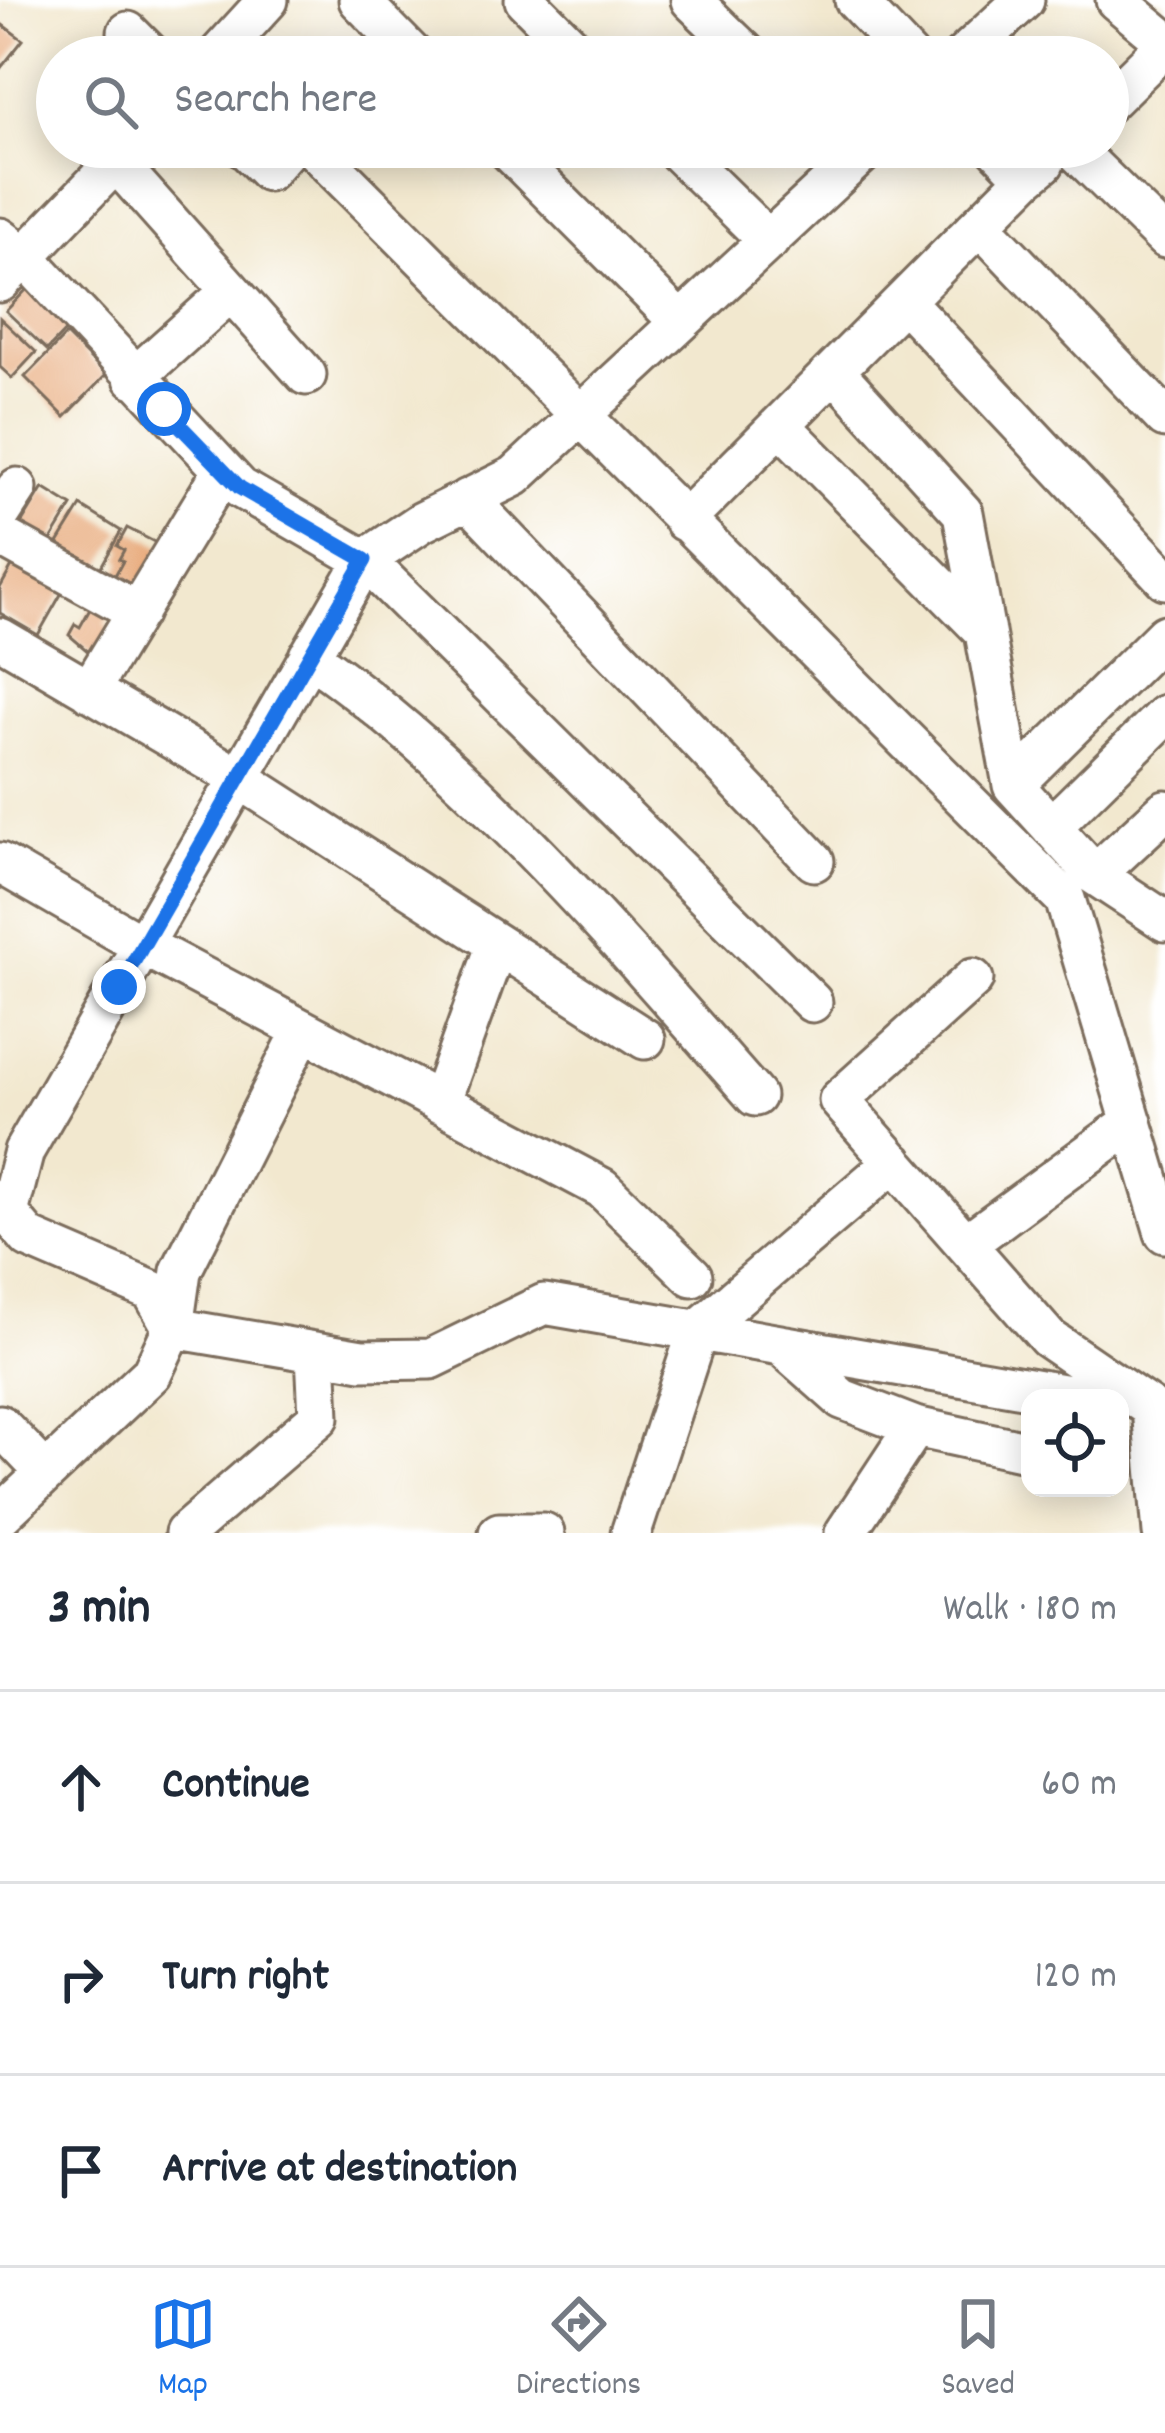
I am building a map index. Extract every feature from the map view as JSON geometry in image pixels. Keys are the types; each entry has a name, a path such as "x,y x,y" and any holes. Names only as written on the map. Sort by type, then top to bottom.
{"street":[{"path":"235,36 268,0"},
{"path":"358,0 395,36"},
{"path":"525,0 561,36"},
{"path":"691,0 728,36"},
{"path":"855,0 890,36"},
{"path":"985,36 1024,0"},
{"path":"1116,0 1165,44 1129,81"},
{"path":"108,168 8,259 134,378 240,488 365,560 812,1002"},
{"path":"134,168 231,291 306,375"},
{"path":"333,168 578,418 1065,898 1162,1212"},
{"path":"527,168 680,322"},
{"path":"695,168 769,241"},
{"path":"173,1328 152,1292 29,1238 10,1225 8,1213 24,1151 142,945 365,560 422,521 515,476 769,241 840,168"},
{"path":"1016,168 1026,178"},
{"path":"684,521 1038,168"},
{"path":"1093,168 1165,238"},
{"path":"980,226 1165,418"},
{"path":"134,378 231,291"},
{"path":"905,302 1165,578"},
{"path":"834,371 962,513 1013,785 1095,875 1165,921"},
{"path":"780,425 985,632"},
{"path":"89,691 223,471"},
{"path":"468,499 814,861"},
{"path":"0,536 138,613"},
{"path":"1013,785 1165,635"},
{"path":"0,638 239,778 645,1039"},
{"path":"309,656 375,701 579,900 755,1096"},
{"path":"1051,827 1165,715"},
{"path":"1095,875 1165,810"},
{"path":"0,863 142,945 602,1188 692,1276"},
{"path":"440,1103 497,944"},
{"path":"973,979 839,1100 1048,1338 1146,1408 1138,1476 1163,1533"},
{"path":"0,1516 152,1373 173,1328 181,1270 303,1030"},
{"path":"966,1244 1132,1122"},
{"path":"631,1533 698,1330 894,1162"},
{"path":"173,1328 362,1360 431,1359 544,1304 1034,1389"},
{"path":"781,1345 842,1399 915,1427 1021,1450"},
{"path":"184,1533 319,1417 316,1352"},
{"path":"0,1425 46,1473"},
{"path":"845,1533 915,1427"},
{"path":"499,1533 544,1533"}],"building":[{"path":"0,23 23,40 0,69"},
{"path":"29,287 70,326 47,350 6,311"},
{"path":"0,318 36,352 12,378 0,367"},
{"path":"66,335 106,375 65,417 25,377"},
{"path":"43,488 72,506 47,547 18,529"},
{"path":"81,506 121,531 92,583 50,556"},
{"path":"127,528 166,548 135,593 112,581 123,561 119,559 124,550 117,546"},
{"path":"15,561 64,589 38,635 0,613 0,588"},
{"path":"94,602 112,612 105,625 117,632 98,660 69,635 75,624 80,627"}],"route":[{"path":"119,987 365,560 240,488 164,409"}]}
